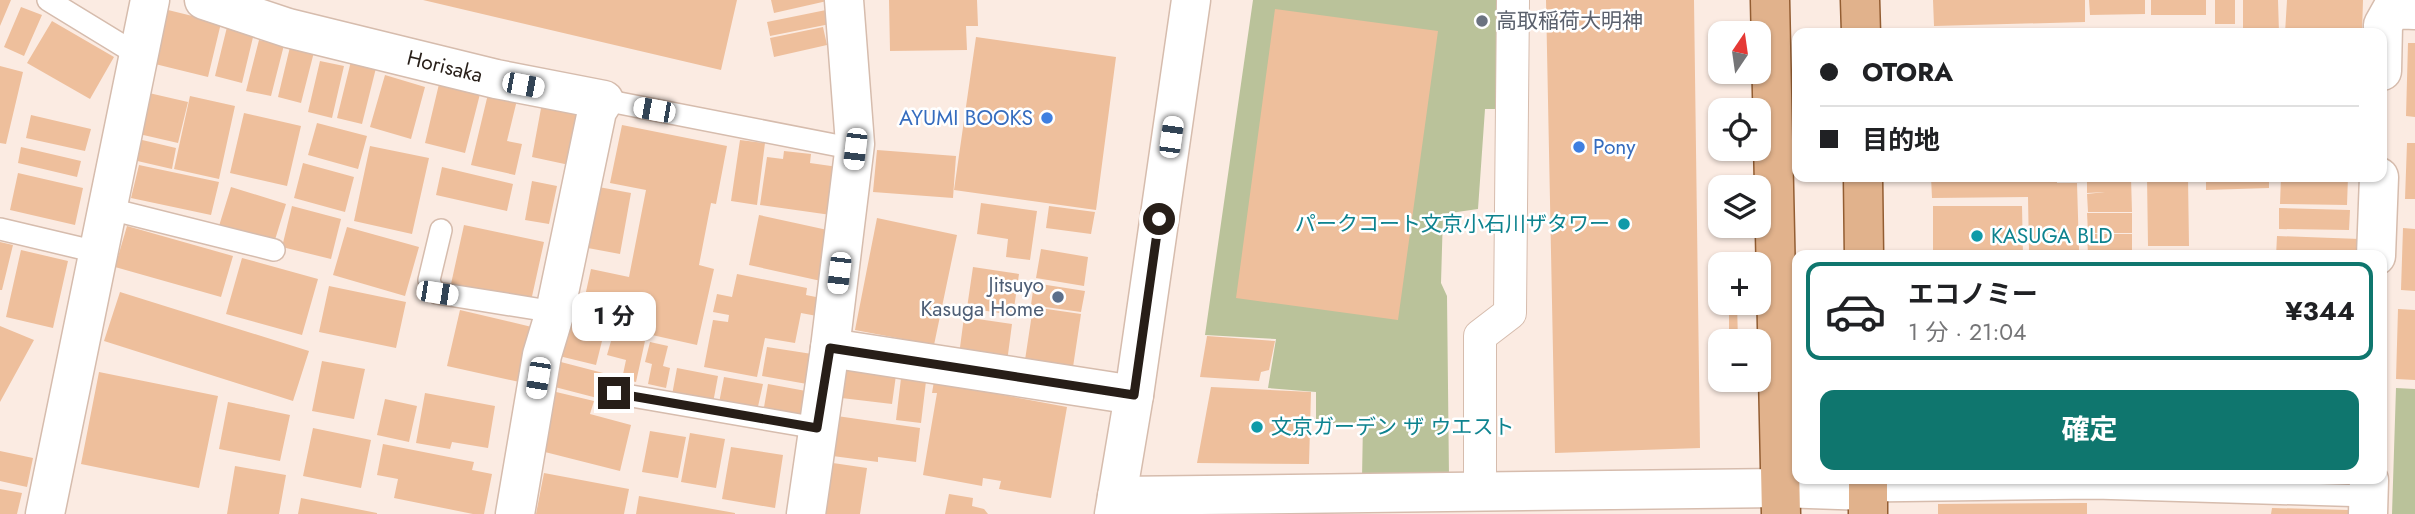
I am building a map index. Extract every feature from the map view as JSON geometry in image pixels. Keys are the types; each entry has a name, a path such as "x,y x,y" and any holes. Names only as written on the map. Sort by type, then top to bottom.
{"main road":[{"path":"1770,0 1781,501"},
{"path":"1860,0 1861,28"},
{"path":"1863,182 1864,250"}],"street":[{"path":"45,514 149,0"},
{"name":"Horisaka","path":"204,0 288,28 496,79 604,100"},
{"path":"806,514 855,149 844,0"},
{"path":"1191,0 1134,395 1115,505 1480,492 1781,501 1868,495"},
{"path":"1480,492 1480,336 1510,313 1513,0"},
{"path":"2383,28 2392,9 2415,10"},
{"path":"515,514 542,355 555,312 597,111 604,100"},
{"path":"2376,250 2379,182"},
{"path":"830,348 1134,395"}],"lane":[{"path":"48,0 138,55"},
{"name":"Horisaka","path":"604,100 855,149"},
{"path":"106,208 274,250"},
{"path":"0,229 97,252"},
{"path":"441,230 429,280 437,293 555,312"},
{"path":"614,393 817,428"},
{"path":"1868,495 2095,488 2369,496"}],"green space":[{"path":"1253,0 1512,0 1508,109 1485,109 1478,209 1443,214 1441,283 1447,296 1449,477 1362,478 1363,423 1316,423 1316,392 1268,388 1276,339 1205,335"},
{"path":"2396,388 2415,389 2415,514 2392,514"}],"building":[{"path":"0,0 11,0 0,26"},
{"path":"423,0 737,0 721,70"},
{"path":"771,0 827,0 827,1 774,13"},
{"path":"889,0 977,0 978,26 966,26 967,50 890,51"},
{"name":"パークコート文京小石川ザタワー","path":"1546,0 1694,0 1700,448 1555,453"},
{"path":"1933,0 2085,0 2085,22 1934,26"},
{"path":"2089,0 2145,0 2145,14 2090,15"},
{"path":"2151,0 2206,0 2206,15 2151,15"},
{"path":"2215,0 2235,0 2235,24 2215,24"},
{"path":"2243,0 2278,0 2279,28 2243,28"},
{"path":"2287,0 2363,0 2362,28 2285,28"},
{"path":"21,7 42,15 24,56 4,47"},
{"path":"1275,9 1438,31 1398,320 1236,298"},
{"path":"168,10 221,23 208,77 155,64"},
{"path":"826,10 830,24 770,36 767,22"},
{"path":"52,21 114,57 90,99 27,63"},
{"path":"227,27 254,33 242,83 215,76"},
{"path":"823,27 827,45 774,57 770,38"},
{"path":"976,37 1116,57 1096,210 954,190"},
{"path":"259,40 284,45 271,96 246,91"},
{"path":"2408,43 2415,43 2415,117 2406,116"},
{"path":"290,47 314,52 301,103 278,97"},
{"path":"352,57 377,64 362,124 337,118"},
{"path":"320,61 344,66 332,118 308,112"},
{"path":"0,66 23,72 6,144 0,143"},
{"path":"385,75 425,87 411,139 370,127"},
{"path":"439,84 480,94 465,153 425,143"},
{"path":"149,93 188,102 178,143 139,134"},
{"path":"488,94 517,100 507,141 522,144 515,175 471,165"},
{"path":"190,96 235,106 219,179 174,169"},
{"path":"542,103 585,111 574,166 532,157"},
{"path":"244,113 301,126 287,186 230,173"},
{"path":"31,115 91,129 85,151 26,138"},
{"path":"317,123 367,136 358,169 308,155"},
{"path":"622,125 727,146 716,204 711,203 699,265 714,269 697,345 580,319 591,269 629,277 646,190 610,183"},
{"path":"138,139 176,148 172,169 133,160"},
{"path":"740,140 765,143 757,205 731,201"},
{"path":"2407,143 2415,143 2415,199 2405,199"},
{"path":"370,146 429,158 412,234 354,221"},
{"path":"21,147 81,161 77,177 18,163"},
{"path":"877,150 956,156 953,198 873,192"},
{"path":"784,151 811,154 810,163 838,167 831,215 760,205 767,157 783,159"},
{"path":"303,163 354,177 345,212 294,198"},
{"path":"139,165 219,182 211,215 131,198"},
{"path":"442,167 513,184 507,211 436,195"},
{"path":"18,173 83,188 75,225 10,210"},
{"path":"532,181 557,186 549,224 525,220"},
{"path":"1931,182 2077,183 2079,250 2029,250 2028,197 1932,198"},
{"path":"2087,182 2131,182 2132,212 2088,212 2087,194 2105,192 2087,193"},
{"path":"2147,182 2188,182 2189,246 2148,246"},
{"path":"2206,182 2269,182 2269,188 2206,190"},
{"path":"2281,182 2348,182 2347,205 2280,204"},
{"path":"588,185 631,193 620,254 577,246"},
{"path":"231,187 286,204 274,243 219,226"},
{"path":"981,203 1037,211 1030,260 1006,257 1008,239 977,234"},
{"path":"292,206 341,219 331,259 282,247"},
{"path":"1049,206 1095,212 1091,234 1046,228"},
{"name":"KASUGA BLD","path":"1933,206 2022,206 2023,250 1933,250"},
{"path":"2279,208 2350,210 2349,230 2279,229"},
{"path":"2087,213 2132,213 2132,233 2088,233"},
{"path":"759,215 832,231 821,281 749,265"},
{"path":"877,218 957,235 934,345 855,330"},
{"path":"464,225 544,242 531,301 451,284"},
{"path":"127,226 233,256 221,297 115,267"},
{"path":"347,227 419,247 405,296 333,275"},
{"path":"2403,228 2415,229 2415,291 2401,290"},
{"path":"2087,234 2132,234 2132,250 2088,250"},
{"path":"2277,236 2360,239 2359,250 2276,250"},
{"path":"0,242 13,245 2,290 0,290"},
{"path":"1041,249 1088,257 1084,286 1036,278"},
{"path":"21,250 68,261 53,328 6,317"},
{"path":"242,258 318,279 302,335 226,314"},
{"path":"973,267 1019,274 1013,315 967,308"},
{"path":"737,274 807,288 806,295 821,298 817,316 801,313 795,343 765,338 757,377 704,367 713,320 728,322 729,315 713,312 717,294 732,297"},
{"path":"1034,283 1085,291 1081,312 1031,305"},
{"path":"329,286 406,302 396,348 319,332"},
{"path":"120,292 309,351 293,401 104,341"},
{"path":"1033,307 1081,314 1073,367 1025,360"},
{"path":"2398,309 2415,310 2415,380 2396,379"},
{"path":"460,310 536,328 524,383 447,366"},
{"path":"1729,315 1737,315 1738,329 1729,329"},
{"path":"964,317 1012,324 1007,362 959,355"},
{"path":"563,319 605,329 596,365 555,355"},
{"path":"0,326 34,340 0,402"},
{"path":"613,334 645,341 636,382 622,379 626,360 607,355"},
{"path":"1207,336 1275,341 1269,370 1261,372 1259,381 1200,377"},
{"path":"650,342 668,346 663,366 670,368 666,388 648,384 652,364 645,362"},
{"path":"767,347 812,354 807,384 762,376"},
{"path":"838,360 897,368 892,404 833,397"},
{"path":"322,361 365,369 354,419 312,411"},
{"path":"557,361 607,374 601,399 551,386"},
{"path":"677,368 718,376 713,403 672,395"},
{"path":"902,370 927,373 921,423 896,420"},
{"path":"99,372 218,396 199,488 81,464"},
{"path":"935,375 1000,386 998,394 1067,407 1051,498 999,489 1001,481 983,478 982,486 923,475 937,393 932,393"},
{"path":"724,377 763,384 757,411 719,403"},
{"path":"768,384 806,391 801,420 763,413"},
{"name":"文京ガーデン ザ ウエスト","path":"1211,387 1311,392 1309,464 1197,463"},
{"path":"552,391 594,401 590,414 631,425 620,471 537,450"},
{"path":"425,393 495,406 488,448 452,442 450,449 416,443"},
{"path":"385,399 417,406 409,442 377,435"},
{"path":"228,402 290,415 280,461 219,449"},
{"path":"830,415 920,428 916,462 878,457 878,462 825,455"},
{"path":"313,428 371,440 361,488 303,476"},
{"path":"650,431 686,437 678,478 642,472"},
{"path":"690,433 725,439 716,488 681,482"},
{"path":"383,444 474,462 472,470 492,474 484,514 394,498 398,479 377,475"},
{"path":"731,447 783,455 775,508 722,499"},
{"path":"0,451 33,458 27,487 0,481"},
{"path":"826,462 867,468 860,514 818,514"},
{"path":"235,466 286,475 279,514 227,514"},
{"path":"544,473 629,489 624,514 536,514"},
{"path":"0,489 22,493 17,514 0,514"},
{"path":"949,494 973,498 972,506 984,509 988,514 945,514"},
{"path":"639,496 735,513 735,514 636,514"},
{"path":"301,498 377,513 377,514 298,514"},
{"path":"2087,503 2087,514 1938,514 1938,504"},
{"path":"2272,508 2349,510 2349,514 2271,514"}],"place":[{"name":"高取稲荷大明神","path":"1482,21"},
{"name":"AYUMI BOOKS","path":"1047,118"},
{"name":"Pony","path":"1579,147"},
{"name":"パークコート文京小石川ザタワー","path":"1624,224"},
{"name":"KASUGA BLD","path":"1977,236"},
{"name":"Jitsuyo Kasuga Home","path":"1058,297"},
{"name":"文京ガーデン ザ ウエスト","path":"1257,427"}],"route":[{"path":"614,393 817,428 830,348 1134,395 1159,219"}]}
